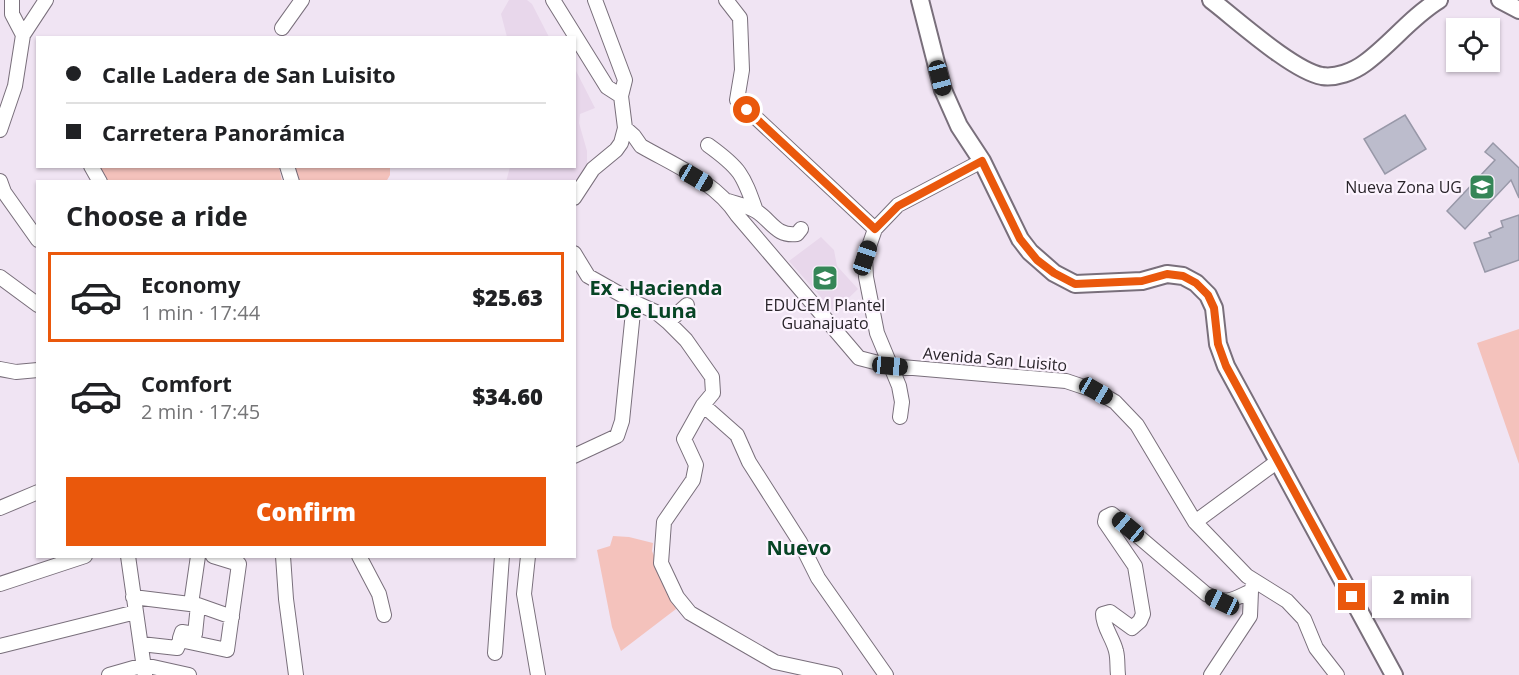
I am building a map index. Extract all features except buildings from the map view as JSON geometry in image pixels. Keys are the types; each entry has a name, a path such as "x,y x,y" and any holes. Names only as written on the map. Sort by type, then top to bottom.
{"street":[{"path":"12,0 12,14 22,35"},
{"path":"0,130 15,86 22,35 46,0"},
{"path":"282,28 302,0"},
{"path":"553,0 575,36"},
{"path":"576,195 593,169 616,150 625,128 621,96 625,80 595,0"},
{"path":"726,0 740,18 742,70 737,100 875,229"},
{"path":"920,0 943,90 959,126 982,161 1020,239 1037,260 1054,273 1075,284 1142,281 1167,274 1183,276 1196,283 1208,295 1214,308 1218,344 1226,366 1394,675"},
{"path":"1211,0 1286,58 1305,71 1322,76 1342,75 1364,64 1424,9 1439,0"},
{"path":"1500,0 1519,10"},
{"path":"576,37 607,87 621,96"},
{"name":"Avenida San Luisito","path":"625,128 641,146 715,189 728,201 737,215 860,358 890,366 1066,381 1096,391 1115,402 1137,425 1195,522 1247,576 1253,586 1287,601 1304,619 1316,648 1337,675"},
{"path":"708,145 734,164 746,182 756,211"},
{"path":"900,417 902,402 877,333 866,277 865,258 875,229 898,206 982,161"},
{"path":"0,181 4,192 36,237"},
{"path":"728,201 756,211 770,225 788,235 797,234 801,228"},
{"path":"576,256 588,276 656,312 668,322 686,340 712,377 712,393 684,439 696,465 693,480 664,522 661,563 677,597 690,613 775,662 836,675"},
{"path":"0,277 36,304"},
{"path":"576,455 617,436 622,421 634,302"},
{"path":"668,322 687,305"},
{"path":"0,369 16,372 36,370"},
{"path":"703,405 737,435 749,462 800,542 818,578 886,675"},
{"path":"1195,522 1278,461"},
{"path":"0,508 36,493"},
{"path":"1118,675 1117,653 1110,632 1103,623 1103,614 1110,612 1132,628 1140,621 1143,614 1135,566 1106,522 1106,517 1112,514 1206,594 1222,602 1231,600 1253,586"},
{"path":"0,584 80,558"},
{"path":"128,558 145,670"},
{"path":"141,644 177,648 182,632 195,634 194,605 198,558"},
{"path":"283,558 296,675"},
{"path":"360,558 379,594 384,615"},
{"path":"495,653 502,558"},
{"path":"528,558 525,594 538,675"},
{"path":"180,640 227,650 232,617 233,561"},
{"path":"1211,675 1250,616 1253,586"},
{"path":"134,597 194,605 232,617"},
{"path":"0,646 135,612"},
{"path":"109,675 145,670 189,675"}],"shaded area":[{"path":"509,0 527,0 532,4 548,36 507,36 501,14"},
{"path":"576,71 595,108 580,114 579,123 587,151 587,165 576,188 576,180 507,180 510,168 576,168"},
{"path":"97,168 279,168 282,180 106,180"},
{"path":"294,168 390,168 387,180 298,180"},
{"name":"EDUCEM Plantel Guanajuato","path":"821,237 834,250 837,266 858,289 834,312 789,261"},
{"path":"1519,329 1519,464 1477,343"},
{"path":"613,536 653,543 652,551 676,609 621,651 612,627 597,550 610,546"}],"place":[{"name":"Nueva Zona UG","path":"1482,187"},
{"name":"EDUCEM Plantel Guanajuato","path":"825,278"}],"district":[{"name":"Ex - Hacienda De Luna","path":"656,300"},
{"name":"Nuevo","path":"799,548"}],"route":[{"path":"747,110 875,229 898,206 982,161 1020,239 1037,260 1054,273 1075,284 1142,281 1167,274 1183,276 1196,283 1208,295 1214,308 1218,344 1226,366 1352,597"}]}
